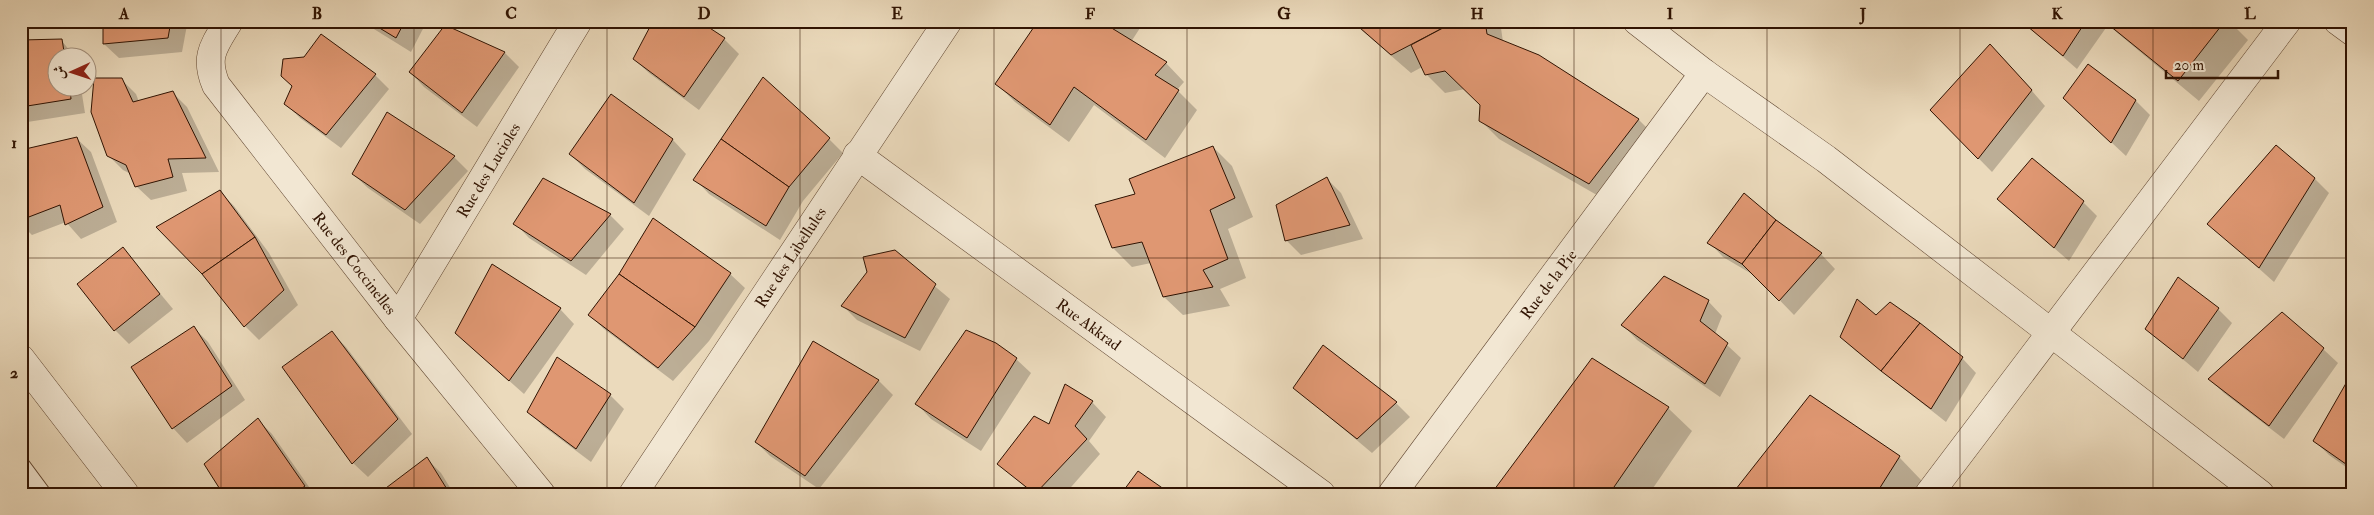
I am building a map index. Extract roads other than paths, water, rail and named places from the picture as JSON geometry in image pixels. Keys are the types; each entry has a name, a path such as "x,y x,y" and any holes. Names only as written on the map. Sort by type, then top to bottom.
{"street":[{"name":"Rue des Coccinelles","path":"228,21 212,50 209,70 216,85 398,319 541,494"},
{"name":"Rue des Lucioles","path":"398,319 578,21"},
{"name":"Rue des Libellules","path":"633,494 948,21"},
{"path":"1637,21 1704,73 1826,159 2260,494"},
{"path":"1929,494 2050,331 2287,21"},
{"path":"2338,21 2353,32"},
{"name":"Rue de la Pie","path":"1392,494 1704,73"},
{"name":"Rue Akkrad","path":"857,155 1321,494"},
{"path":"21,360 125,494"}],"lane":[{"path":"21,467 41,494"}]}
